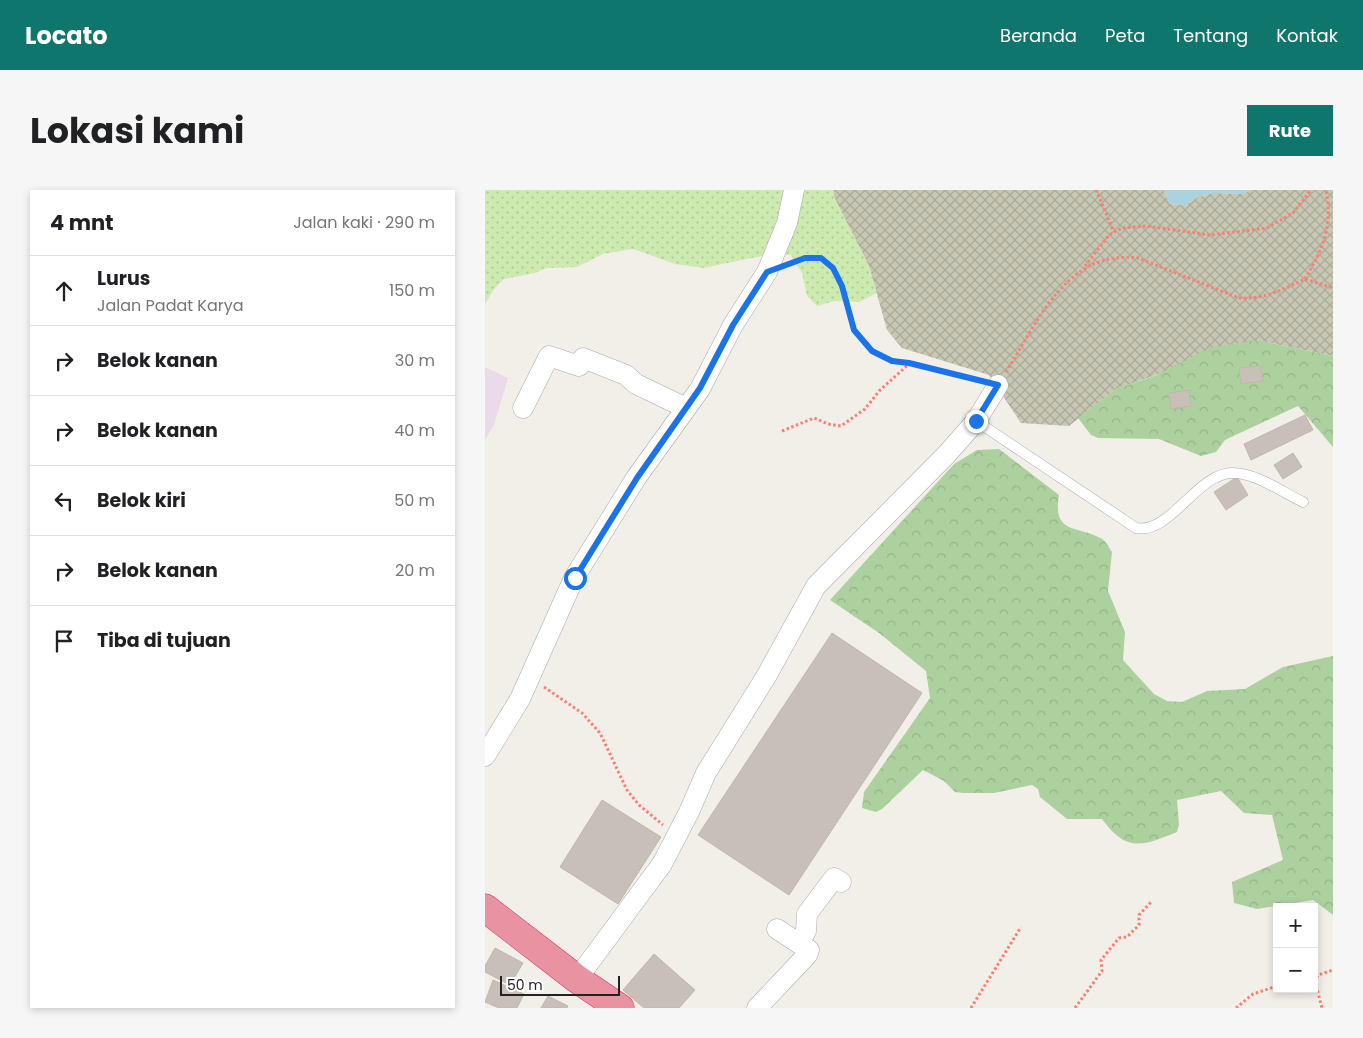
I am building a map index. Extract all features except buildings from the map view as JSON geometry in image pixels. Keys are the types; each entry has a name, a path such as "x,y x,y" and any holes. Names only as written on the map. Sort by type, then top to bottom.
{"highway":[{"path":"485,908 577,979 620,1008"}],"street":[{"path":"485,756 520,699 575,578 637,478 700,388 751,294 767,272 787,224 794,190"},
{"path":"523,408 549,356 579,366 583,358 626,375 636,384 686,408"},
{"path":"577,979 662,864 677,837 706,773 767,675 816,586 944,457 976,421 998,385"},
{"path":"799,943 806,931 807,914 834,878 841,882"},
{"path":"757,1008 807,955 809,950 777,929"}],"lane":[{"path":"976,421 1136,528 1152,528 1212,480 1232,472 1247,475 1303,502"}],"path":[{"path":"1096,190 1114,232"},
{"path":"1085,267 1102,242 1114,232 1133,226 1146,226 1210,235 1267,228 1293,213 1311,190"},
{"path":"767,272 805,258 821,258 833,268 842,286 854,330 862,342 872,351 892,361 909,363 998,385 1053,299 1073,275 1100,260 1126,257 1138,258 1227,295 1249,298 1279,292 1305,279 1324,246 1332,225 1332,206 1326,190"},
{"path":"1305,279 1333,288"},
{"path":"782,431 814,418 827,424 841,426 865,410 880,390 909,363"},
{"path":"529,676 581,713 600,733 627,790 639,805 677,837"},
{"path":"1075,1008 1102,971 1101,960 1119,938 1127,937 1139,925 1139,915 1151,902"},
{"path":"971,1008 1021,927"},
{"path":"1318,975 1333,970"},
{"path":"1236,1008 1253,994 1273,987"},
{"path":"1318,993 1322,1008"}],"shaded area":[{"path":"834,190 1164,190 1170,204 1185,205 1198,197 1213,193 1243,194 1250,190 1333,190 1333,356 1256,340 1116,389 1069,426 1021,423 989,375 902,348 887,330 869,266 834,197"},
{"path":"485,367 508,378 494,425 485,440"}],"green space":[{"path":"485,190 834,190 834,197 869,266 877,293 859,302 834,301 817,306 807,296 802,273 791,255 766,255 703,268 675,264 633,249 603,254 577,267 547,268 535,273 504,279 494,289 485,304"},
{"path":"1256,340 1333,356 1333,447 1298,406 1225,440 1216,452 1201,456 1159,439 1098,438 1091,435 1078,418 1116,389 1157,375 1210,348"},
{"path":"999,449 1059,495 1058,508 1063,523 1102,539 1106,543 1112,552 1108,591 1125,632 1123,660 1154,694 1167,701 1182,702 1207,691 1245,689 1283,667 1333,656 1333,915 1313,900 1294,903 1273,903 1273,906 1257,909 1234,903 1232,882 1283,860 1272,815 1244,813 1221,791 1177,800 1179,825 1177,832 1154,841 1136,844 1127,842 1119,837 1102,819 1067,819 1040,797 1038,789 1032,785 994,793 955,792 944,781 923,770 882,809 876,812 862,808 864,792 930,698 926,671 879,633 830,600 954,464 977,450"}],"water":[{"path":"1164,190 1250,190 1243,194 1213,193 1198,197 1185,205 1170,204"}],"route":[{"path":"575,578 637,478 700,388 733,325 751,294 767,272 814,256 827,262 833,268 842,286 854,330 862,342 872,351 892,361 909,363 998,385 976,421"}]}
